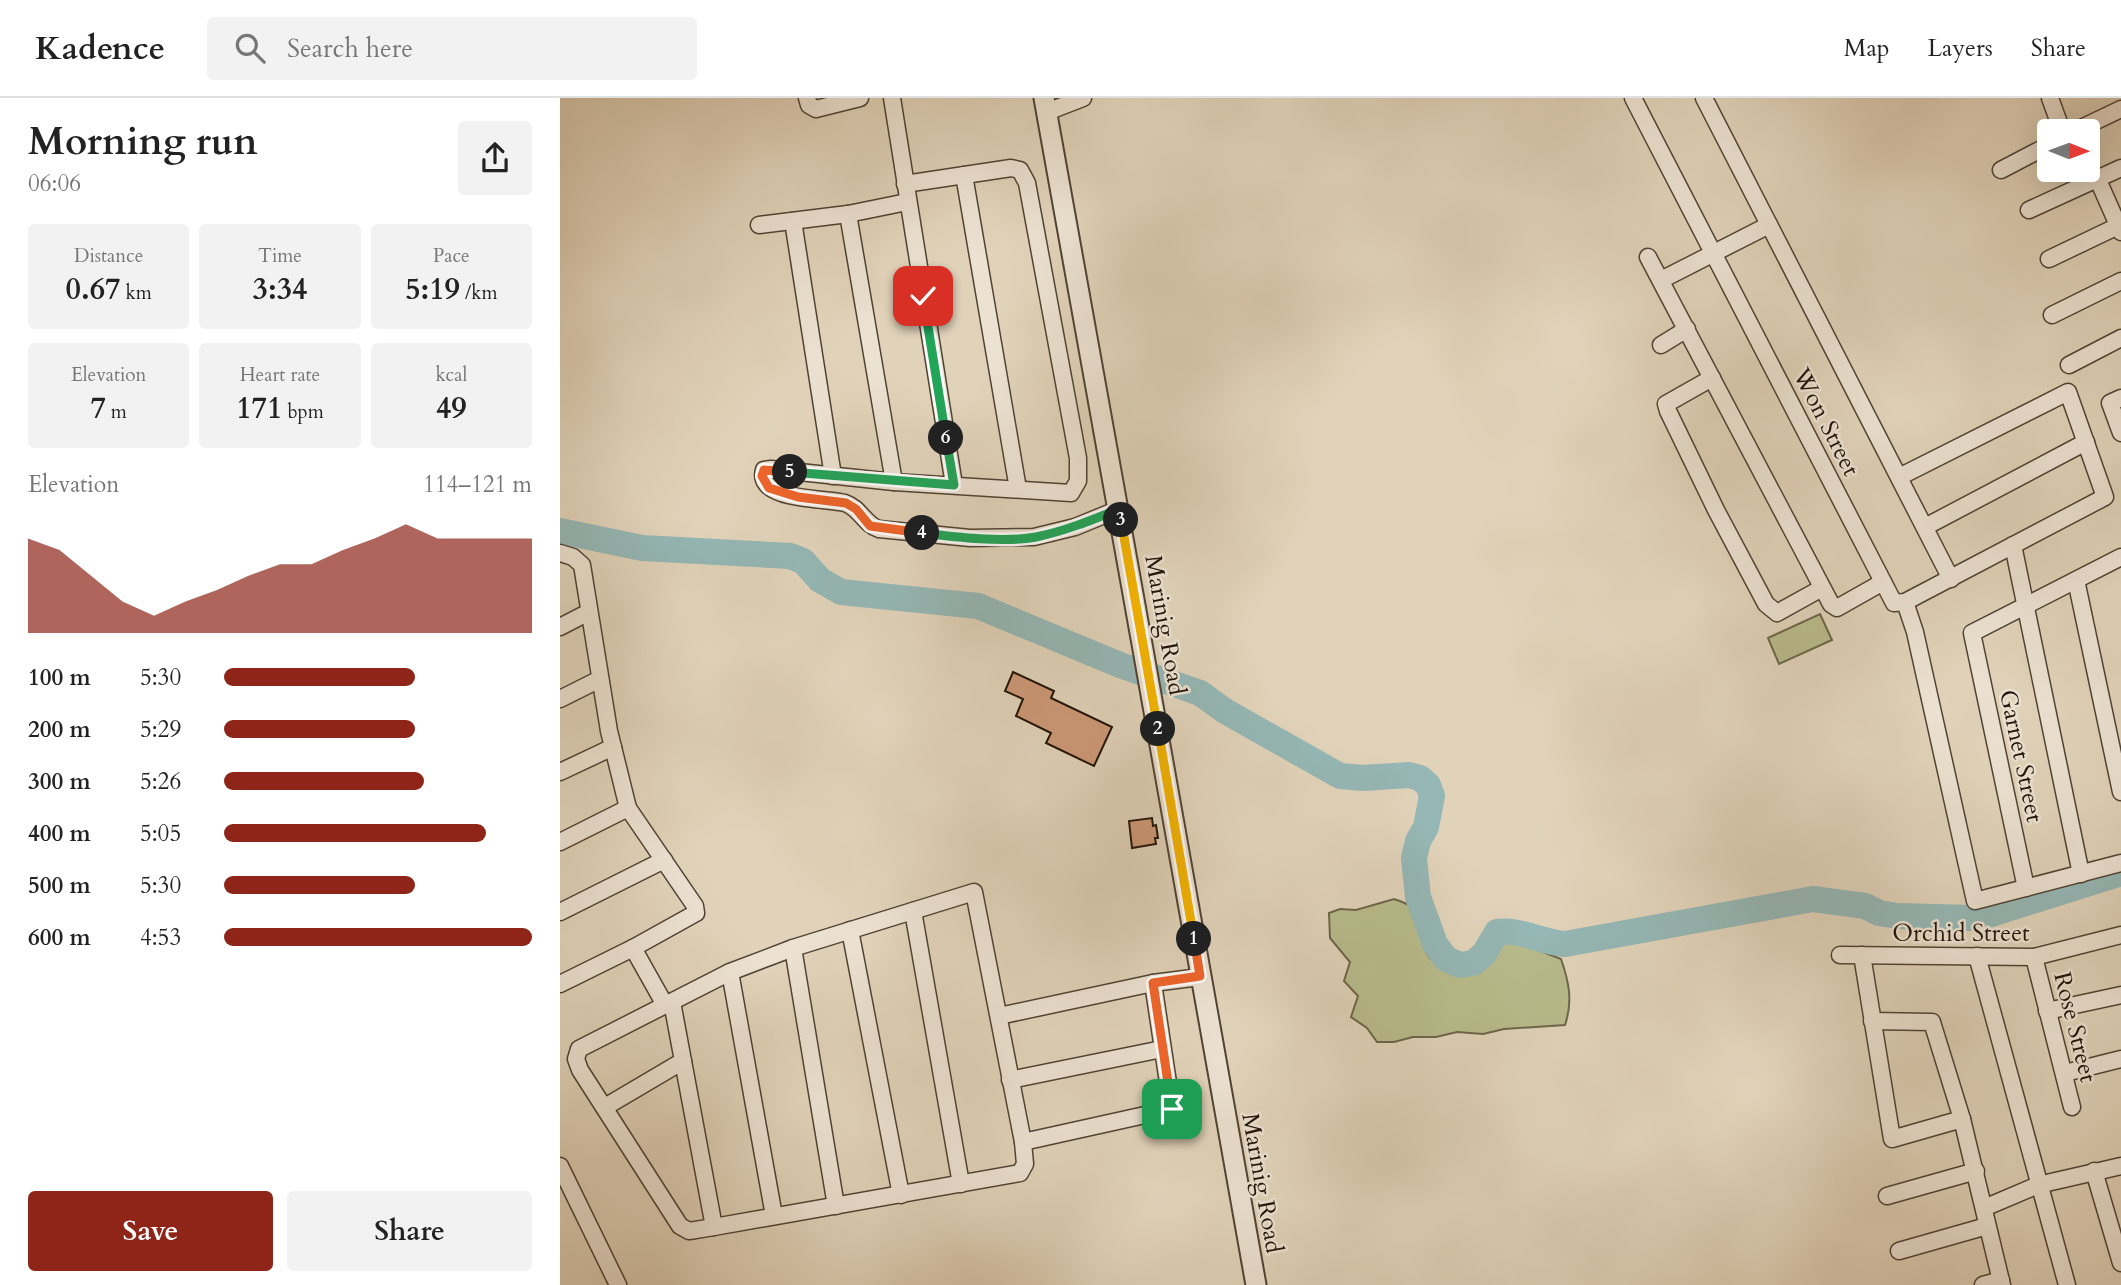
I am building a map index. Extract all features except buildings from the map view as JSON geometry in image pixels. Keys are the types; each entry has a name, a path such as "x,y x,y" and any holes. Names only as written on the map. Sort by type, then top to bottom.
{"street":[{"path":"807,98 809,105 816,109 860,98"},
{"path":"892,98 954,485"},
{"path":"1046,105 1083,98"},
{"name":"Won Street","path":"1633,98 1883,582 1895,603 1905,602"},
{"path":"1704,98 1951,579"},
{"path":"2050,98 2058,119"},
{"name":"Marinig Road","path":"1046,105 1256,1285"},
{"path":"2100,119 2121,109"},
{"path":"2001,170 2037,151"},
{"path":"905,184 1011,168 1020,170 1027,183 1078,458 1078,481 1071,493 894,482 771,469 764,470 762,476 769,488 798,497 846,503 856,509 870,526 970,538 1034,537 1075,527 1119,509"},
{"path":"2100,179 2121,169"},
{"path":"964,175 1018,489"},
{"path":"2029,210 2093,182"},
{"path":"2049,259 2120,229 2099,182"},
{"path":"759,225 848,214 907,202"},
{"path":"848,214 894,482"},
{"path":"793,221 832,476"},
{"path":"1661,280 1769,225"},
{"path":"1648,257 1822,589 1836,608 1883,582"},
{"path":"2052,315 2121,281"},
{"path":"1661,345 1687,329"},
{"path":"2069,365 2121,338"},
{"path":"1712,378 1666,404 1716,510 1766,604 1777,613 1822,589"},
{"path":"1899,477 2068,392 2105,497 1905,602 1915,632 1975,901 2121,863"},
{"path":"2121,398 2110,403 2121,433"},
{"path":"1925,527 2086,442"},
{"path":"2013,545 2081,874"},
{"path":"560,553 573,557 582,565 612,747 628,808 695,906 696,913 560,984"},
{"path":"2025,604 2121,557"},
{"path":"2076,580 2121,792"},
{"name":"Garnet Street","path":"2025,604 1972,633 2026,888"},
{"path":"560,627 589,612"},
{"path":"560,699 600,679"},
{"path":"560,772 612,747"},
{"path":"560,842 628,808"},
{"path":"560,912 664,860"},
{"path":"974,892 1025,1164 1020,1173 689,1231 680,1226 580,1070 576,1059 579,1049 730,972 850,930 974,892"},
{"path":"913,911 961,1184"},
{"path":"850,930 901,1195"},
{"name":"Orchid Street","path":"1840,955 2034,957 2121,934"},
{"path":"633,948 668,1004 683,1061 714,1227"},
{"path":"793,948 836,1206"},
{"path":"1862,955 1892,1139 1962,1119"},
{"path":"1976,956 2067,1285"},
{"name":"Rose Street","path":"2034,957 2073,1107"},
{"path":"730,972 774,1216"},
{"path":"999,1016 1153,983 1200,976"},
{"path":"1023,1142 1172,1109 1153,983"},
{"path":"2047,1011 2121,995"},
{"path":"1872,1021 1932,1022 1976,1171 2002,1283 1983,1285"},
{"path":"1010,1080 1162,1049"},
{"path":"2065,1073 2121,1059"},
{"path":"605,1107 683,1061"},
{"path":"560,1166 618,1285"},
{"path":"1984,1208 2038,1185 2121,1167"},
{"path":"1887,1196 1976,1171"},
{"path":"2094,1171 2121,1263"},
{"path":"1899,1251 1987,1226"}],"green space":[{"path":"1820,614 1832,640 1779,664 1768,638"},
{"path":"1394,899 1413,910 1428,955 1448,970 1465,974 1481,972 1501,942 1507,938 1561,959 1569,992 1565,1025 1504,1029 1483,1034 1457,1032 1436,1037 1377,1042 1367,1028 1351,1017 1358,996 1344,981 1350,962 1330,938 1329,913 1340,909 1356,910"}],"waterway":[{"path":"560,531 642,548 790,556 803,561 820,580 841,592 978,606 1120,665 1200,693 1225,711 1340,776 1363,778 1409,775 1420,778 1428,785 1432,796 1426,827 1418,841 1414,858 1418,897 1435,944 1446,959 1460,965 1473,963 1484,954 1497,932 1514,932 1565,944 1813,899 1865,906 1879,913 1897,916 1972,918 2121,873"}],"route":[{"path":"923,296 954,485 894,482 771,469 764,470 764,483 769,488 798,497 846,503 856,509 870,526 879,529 970,538 1034,537 1075,527 1119,509 1200,976 1153,983 1172,1109"}]}
